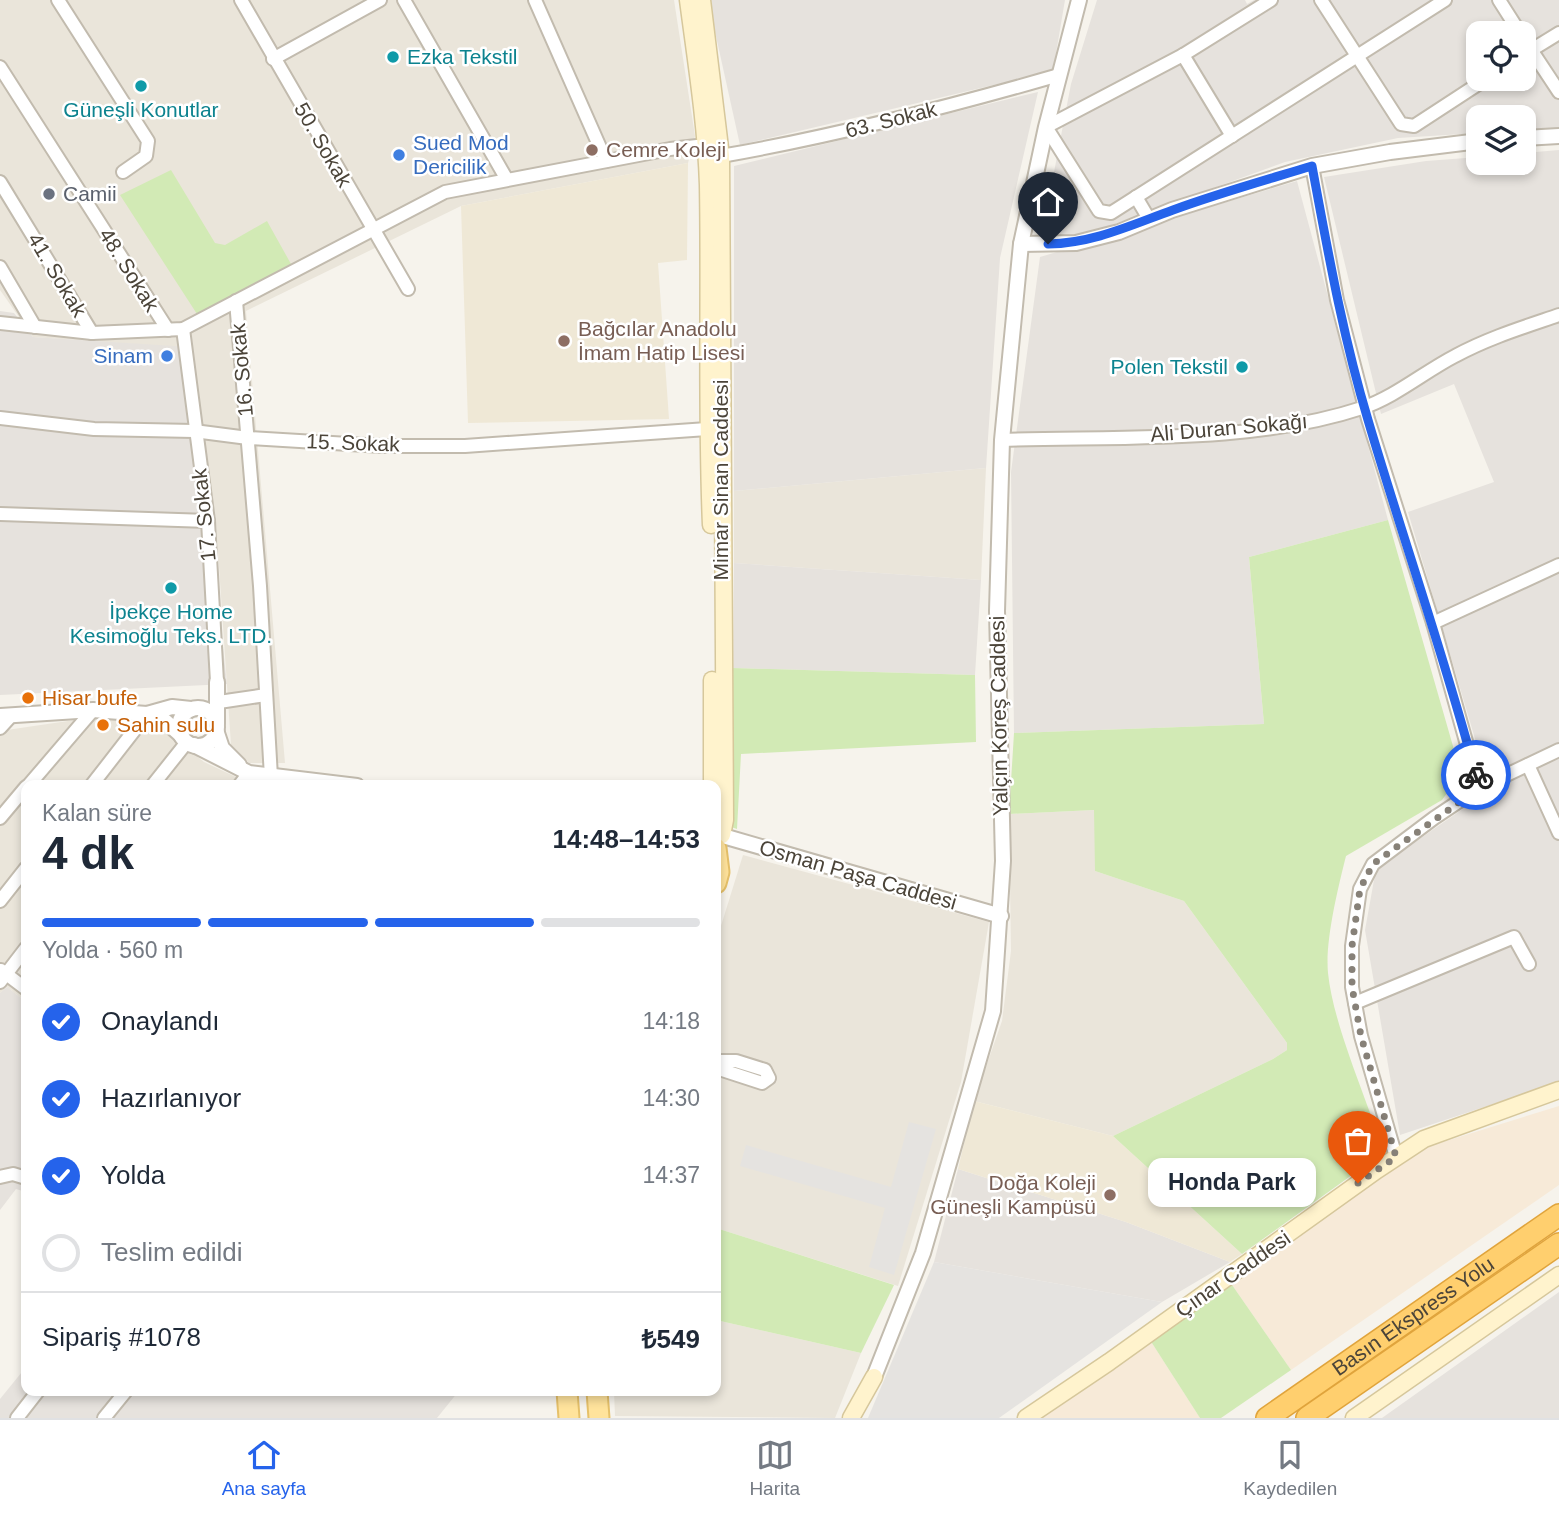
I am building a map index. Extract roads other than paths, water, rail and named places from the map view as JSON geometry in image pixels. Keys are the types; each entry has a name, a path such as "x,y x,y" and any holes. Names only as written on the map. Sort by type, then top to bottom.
{"highway":[{"name":"Basın Ekspress Yolu","path":"1267,1418 1559,1215"},
{"name":"Basın Ekspress Yolu","path":"1307,1418 1559,1244"}],"main road":[{"name":"Mimar Sinan Caddesi","path":"688,0 706,145 707,429 713,563 712,780"},
{"name":"Mimar Sinan Caddesi","path":"702,0 721,156 725,820 721,831"},
{"name":"Çınar Caddesi","path":"1026,1418 1424,1139 1559,1090"},
{"path":"1354,1418 1559,1275"},
{"path":"851,1418 874,1377"},
{"name":"Yalçın Koreş Caddesi","path":"860,1418 874,1377"},
{"path":"568,1396 569,1418"},
{"path":"598,1396 600,1418"}],"street":[{"path":"58,0 148,141 146,156 123,172"},
{"name":"50. Sokak","path":"241,0 408,289"},
{"path":"274,59 380,0"},
{"path":"404,0 506,178"},
{"path":"535,0 606,161"},
{"name":"Yalçın Koreş Caddesi","path":"874,1377 923,1253 993,1011 1001,916 997,611 1002,440 1021,244 1046,127 1079,0"},
{"path":"1271,0 1183,55 1046,127 1099,211 1111,213 1445,0"},
{"path":"1321,0 1401,124 1414,126 1468,91"},
{"path":"1499,0 1512,21"},
{"path":"1536,44 1559,33"},
{"path":"1183,55 1232,136"},
{"path":"1536,60 1559,92"},
{"name":"48. Sokak","path":"0,67 168,330"},
{"name":"63. Sokak","path":"721,156 850,131 1059,75"},
{"path":"1536,137 1559,136"},
{"path":"1021,244 1076,243 1312,166 1390,152 1466,143"},
{"path":"0,323 92,333 183,329 444,192 506,178 706,145 721,156"},
{"path":"1312,166 1337,300 1365,407 1433,622 1479,788"},
{"name":"41. Sokak","path":"0,182 92,333"},
{"path":"1136,197 1149,219"},
{"path":"0,267 35,327"},
{"name":"16. Sokak","path":"236,302 271,777"},
{"name":"Ali Duran Sokağı","path":"1002,440 1257,430 1300,425 1365,407 1455,356 1502,334 1559,315"},
{"name":"17. Sokak","path":"183,329 194,431 208,521 219,702 217,728"},
{"name":"15. Sokak","path":"0,418 94,429 194,431 248,438 382,446 466,446 707,429"},
{"path":"0,514 208,521"},
{"path":"1433,622 1559,565"},
{"path":"188,741 181,719 210,698 218,682"},
{"path":"219,702 266,695"},
{"path":"0,728 6,716 93,710 147,713 172,707 195,709 213,716 222,748 249,773"},
{"path":"33,780 93,710"},
{"path":"147,713 165,721 188,741 249,773 300,780"},
{"path":"96,780 147,713"},
{"path":"188,741 209,743 217,728"},
{"path":"157,780 188,741"},
{"path":"1396,1157 1352,987 1352,946 1360,889 1373,864 1479,788 1559,750"},
{"path":"1528,765 1559,833"},
{"path":"244,780 249,773"},
{"path":"0,818 21,794"},
{"name":"Osman Paşa Caddesi","path":"721,840 1001,916"},
{"path":"0,901 21,874"},
{"path":"1355,1003 1514,937 1530,964"},
{"path":"21,954 2,975 21,986"},
{"path":"721,1061 736,1061 765,1070 769,1078 762,1083 721,1070"},
{"path":"0,1177 13,1174 21,1176"},
{"path":"17,1418 34,1396"},
{"path":"104,1418 122,1396"}],"place":[{"name":"Ezka Tekstil","path":"393,57"},
{"name":"Güneşli Konutlar","path":"141,86"},
{"name":"Cemre Koleji","path":"592,150"},
{"name":"Sued Mod Dericilik","path":"399,155"},
{"name":"Camii","path":"49,194"},
{"name":"Bağcılar Anadolu İmam Hatip Lisesi","path":"564,341"},
{"name":"Sinam","path":"167,356"},
{"name":"Polen Tekstil","path":"1242,367"},
{"name":"İpekçe Home Kesimoğlu Teks. LTD.","path":"171,588"},
{"name":"Hisar bufe","path":"28,698"},
{"name":"Sahin sulu","path":"103,725"},
{"name":"Honda Park","path":"1358,1183"},
{"name":"Doğa Koleji Güneşli Kampüsü","path":"1110,1195"}]}
